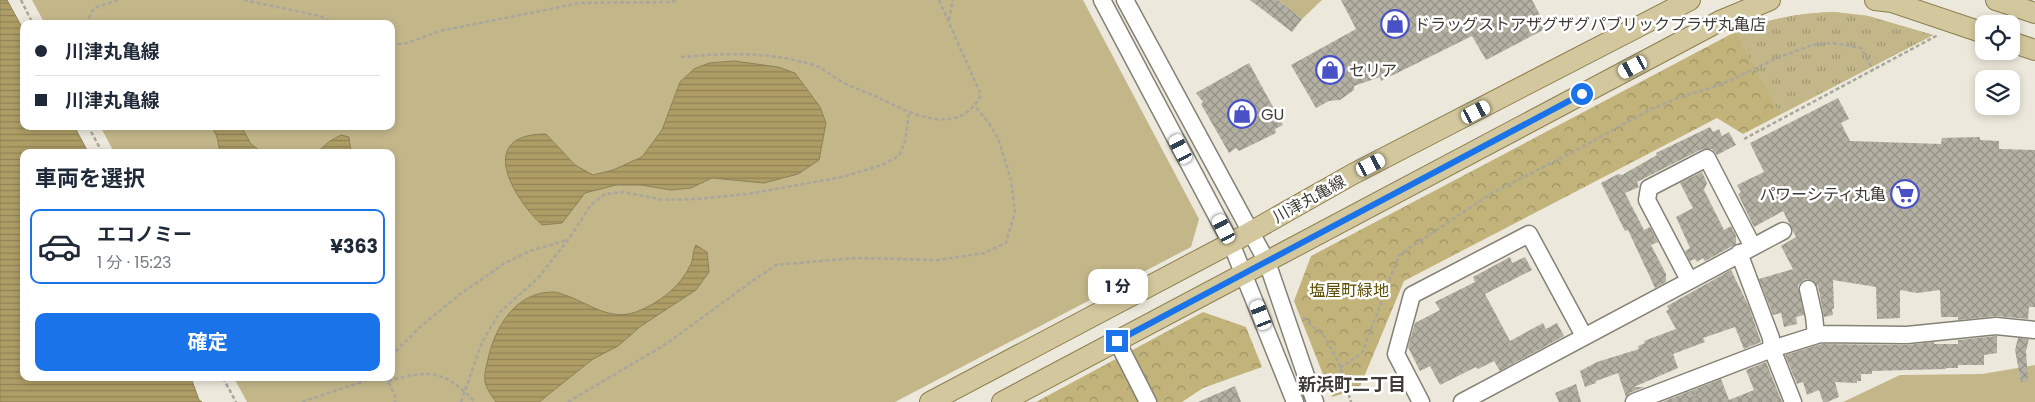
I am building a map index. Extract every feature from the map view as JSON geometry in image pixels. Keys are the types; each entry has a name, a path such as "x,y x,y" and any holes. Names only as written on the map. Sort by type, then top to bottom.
{"main road":[{"name":"川津丸亀線","path":"930,402 1231,243 1353,174 1690,0"},
{"path":"1002,402 1720,21 1770,0"},
{"path":"1875,0 1892,2 1975,30"},
{"path":"1996,0 2035,13"},
{"path":"2020,45 2035,50"}],"street":[{"path":"1102,0 1231,243 1295,402"},
{"path":"1125,0 1267,262 1315,402"},
{"path":"1689,280 1647,200 1649,188 1707,158 1746,250 1771,338 1772,349 1793,402"},
{"path":"1462,402 1783,231"},
{"path":"1421,402 1396,354 1412,295 1529,234 1584,336"},
{"path":"1808,289 1816,335"},
{"path":"1634,402 1772,349 1816,335 1907,335 1996,326 2035,330"},
{"path":"1117,341 1148,402"}],"path":[{"path":"20,0 31,20"},
{"path":"88,20 94,8 118,0"},
{"path":"244,0 320,16 327,20"},
{"path":"395,44 407,43 440,31 580,3 671,2 678,0"},
{"path":"681,57 746,53 784,58 818,67 840,81 909,112 930,119 957,117 975,106 981,95 938,0"},
{"path":"948,21 953,0"},
{"path":"1744,139 1943,32"},
{"path":"1340,368 1362,353 1399,255 1492,193 1571,153 1651,109 1678,98 1720,85 1775,58 1812,45 1833,43 1861,48 1873,70"},
{"path":"568,402 666,344 776,265 856,258 938,260 984,253 1006,243 1015,212 1011,180 998,138 975,106"},
{"path":"461,402 482,342 500,312 538,278 568,240 591,205 605,194 623,192 664,200 704,198 748,194 842,177 882,165 900,156 905,141 909,112"},
{"path":"90,130 100,149"},
{"path":"395,352 421,326 459,295 505,263 530,251 568,240"},
{"path":"1283,310 1300,316 1324,336 1340,368 1351,402"},
{"path":"395,379 412,374 437,374 458,384 475,402"},
{"path":"225,381 236,402"},
{"path":"302,402 366,381"},
{"path":"388,381 396,402"}],"green space":[{"path":"32,0 1083,0 1199,219 1191,247 895,402 247,402 236,381 395,381 395,149 112,149 102,130 395,130 395,20 43,20"},
{"path":"1278,0 1322,0 1302,19"},
{"name":"塩屋町緑地","path":"1834,12 1868,16 1933,35 1743,134 1717,118 1404,281 1359,389 1332,397 1294,301 1311,256 1735,32 1784,17"},
{"path":"1834,12 1868,16 1933,35 1780,114 1735,32 1784,17"},
{"path":"1203,312 1246,327 1262,367 1203,388 1182,402 1036,402"},
{"path":"2035,365 2035,402 1843,402 1900,375 1982,374"}],"shaded area":[{"path":"0,0 7,0 20,24 20,130 76,130 86,149 20,149 20,381 192,381 199,400 202,402 0,402"},
{"path":"734,61 778,67 795,73 820,107 826,123 819,160 798,174 764,183 712,178 691,188 671,190 641,185 616,185 585,193 562,223 542,225 520,199 506,169 506,156 511,144 524,137 546,134 575,165 593,175 613,170 642,157 662,130 680,82 694,69 709,63"},
{"path":"214,130 243,130 251,144 258,149 219,149"},
{"path":"341,135 349,137 351,149 321,149"},
{"path":"696,245 707,252 709,272 696,290 641,326 618,346 593,359 539,402 496,402 485,382 485,373 496,335 509,313 518,304 541,293 554,292 568,296 601,311 618,315 636,312 653,304 674,288 691,263"}],"building":[{"path":"1250,0 1278,0 1302,19 1292,32"},
{"path":"1341,0 1532,0 1547,28 1486,60 1472,36 1381,81 1380,77 1354,86 1354,90 1340,100 1329,101 1316,108 1291,65 1356,29"},
{"name":"GU","path":"1249,63 1283,125 1275,129 1276,133 1239,151 1236,148 1229,153 1201,104 1203,102 1196,93"},
{"name":"パワーシティ丸亀","path":"1838,98 1849,119 1841,123 1850,141 1941,144 1942,138 1980,137 1980,140 1999,141 1999,149 2035,150 2035,307 2029,307 2028,319 1997,316 1958,320 1958,317 1941,317 1940,290 1917,293 1900,290 1900,318 1877,319 1876,287 1833,280 1833,315 1824,317 1818,286 1811,280 1806,279 1798,286 1804,315 1796,317 1797,324 1784,327 1781,313 1773,315 1759,279 1793,269 1781,246 1796,237 1783,211 1754,227 1738,194 1741,192 1737,185 1764,172 1750,143"},
{"path":"1710,127 1713,132 1719,129 1722,136 1729,132 1736,145 1717,155 1712,149 1702,149 1637,182 1639,187 1625,193 1644,230 1650,227 1658,242 1651,245 1666,274 1666,282 1655,288 1628,230 1625,231 1601,183 1618,174 1622,175 1657,155 1656,153"},
{"path":"1702,172 1707,183 1704,190 1724,230 1731,226 1736,236 1736,244 1705,261 1703,258 1697,262 1695,259 1690,261 1685,251 1690,248 1676,217 1693,208 1680,183"},
{"path":"1510,257 1512,263 1525,257 1532,270 1485,294 1510,341 1543,323 1546,329 1557,323 1564,336 1500,371 1494,361 1478,369 1476,367 1440,385 1430,366 1420,371 1408,347 1415,323 1440,310 1435,302 1475,282 1473,277"},
{"path":"1731,270 1749,307 1761,342 1744,349 1735,327 1703,338 1705,342 1673,354 1678,368 1634,387 1644,387 1630,393 1626,397 1618,373 1585,387 1580,371 1597,362 1639,349 1638,346 1645,343 1644,341 1676,329 1666,311 1669,309 1667,306"},
{"path":"1997,336 1997,353 1984,355 1984,365 1958,365 1958,368 1946,369 1872,371 1872,374 1861,374 1861,381 1857,381 1857,383 1835,382 1839,397 1827,402 1823,402 1819,390 1807,395 1803,382 1797,384 1785,355 1821,344 1907,345 1934,342 1934,344 1958,344 1958,340"},
{"path":"2018,338 2029,339 2026,351 2028,381 2021,382 2015,350"},
{"path":"1766,362 1782,402 1662,402 1721,379 1729,400 1754,390 1746,370"},
{"path":"1576,384 1581,402 1559,402 1555,393"},
{"path":"1235,386 1241,402 1198,402"}],"place":[{"name":"ドラッグストアザグザグパブリックプラザ丸亀店","path":"1395,24"},
{"name":"セリア","path":"1330,70"},
{"name":"GU","path":"1242,114"},
{"name":"パワーシティ丸亀","path":"1905,194"}],"district":[{"name":"新浜町二丁目","path":"1352,384"}],"route":[{"path":"1117,341 1582,94"}]}
